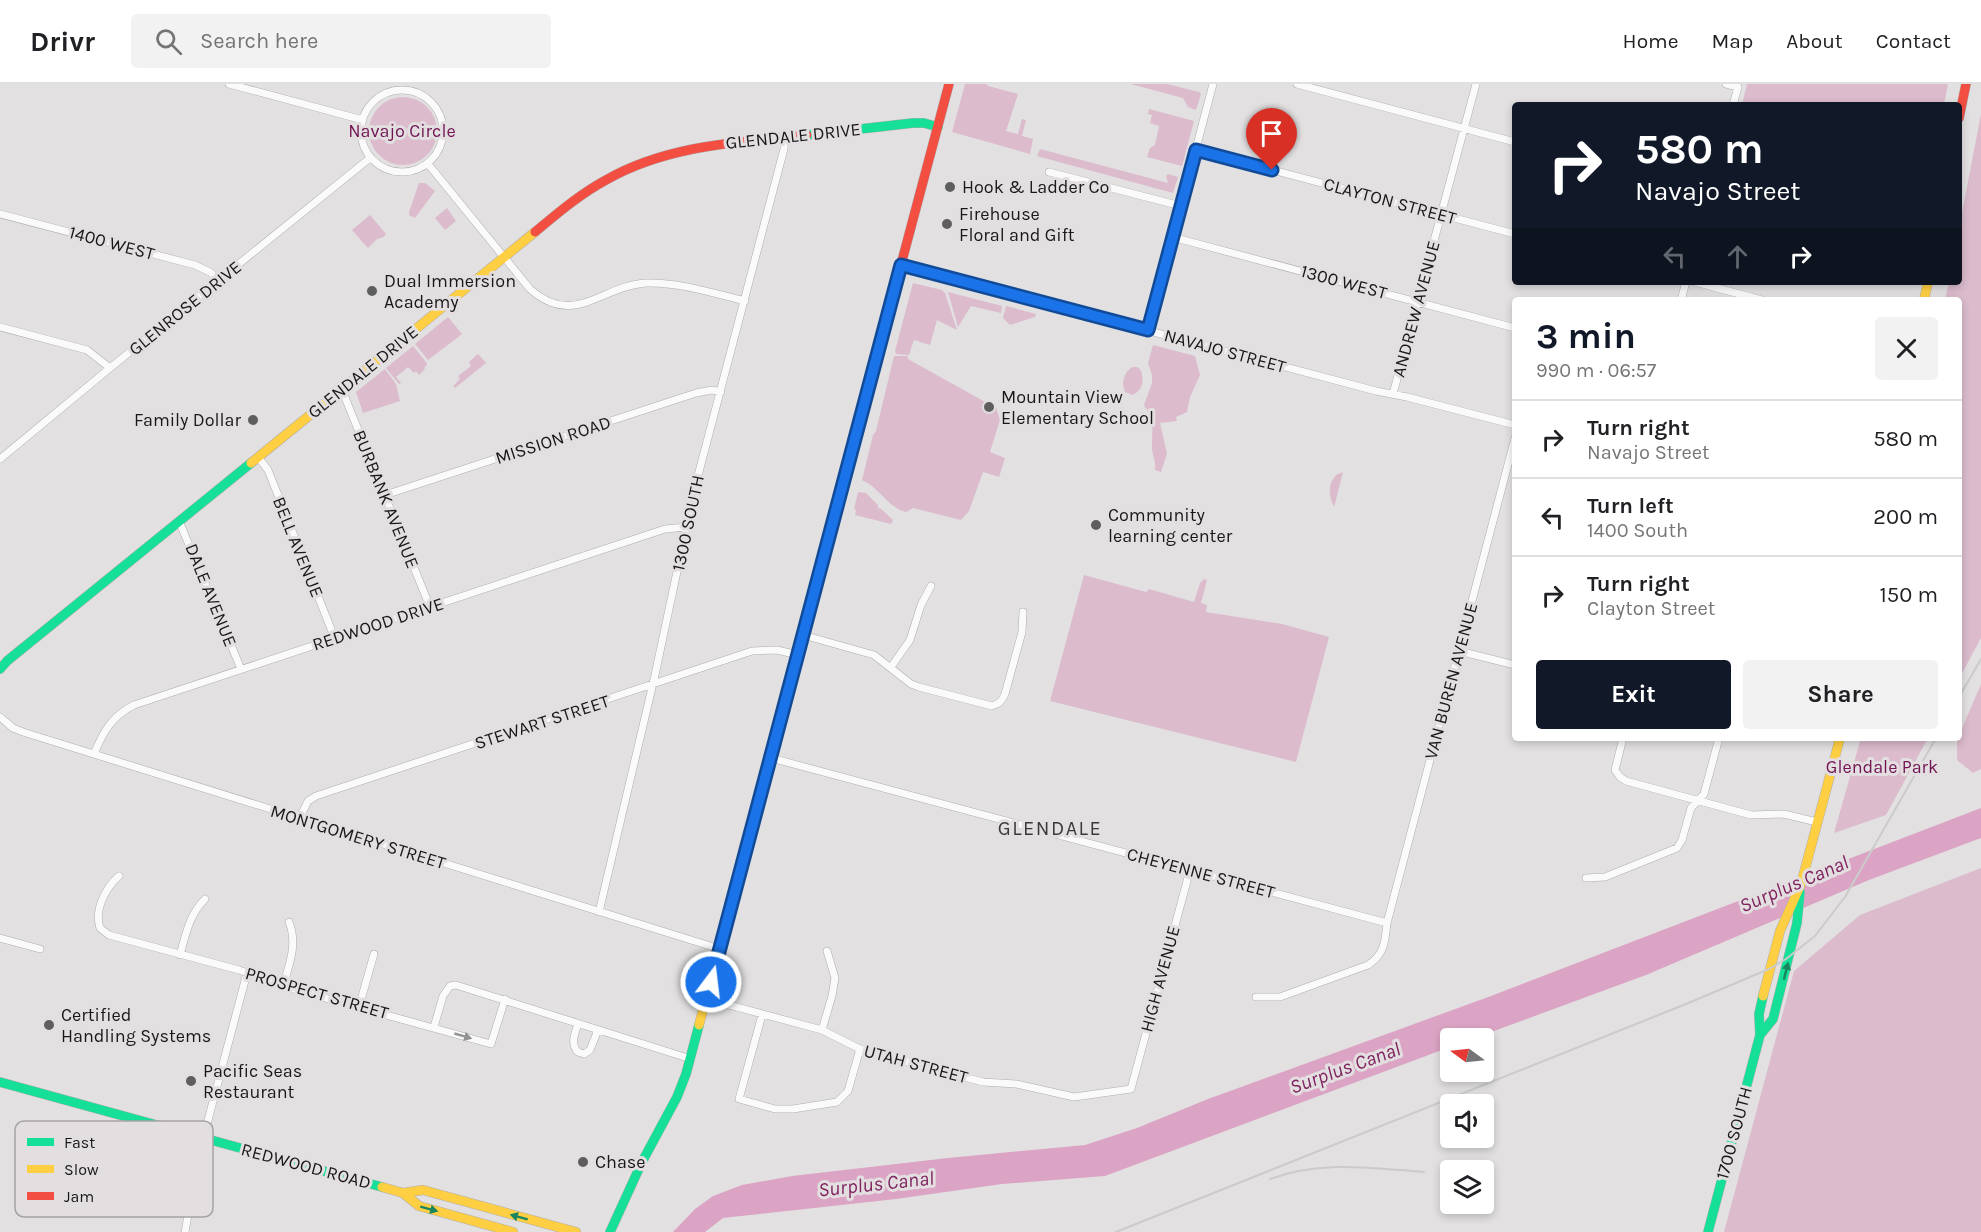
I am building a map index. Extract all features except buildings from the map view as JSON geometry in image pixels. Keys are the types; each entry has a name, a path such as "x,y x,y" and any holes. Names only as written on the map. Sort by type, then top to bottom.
{"main road":[{"path":"610,1232 642,1162 677,1097 691,1059 949,84"},
{"path":"1962,103 1966,84"},
{"name":"GLENDALE DRIVE","path":"0,669 6,661 577,198 626,170 660,156 685,150 913,123 938,127"},
{"name":"1700 SOUTH","path":"1760,1035 1773,1019 1786,972 1797,923 1801,884 1839,741"},
{"name":"1700 SOUTH","path":"1708,1232 1760,1035 1759,1014 1780,931 1801,884"},
{"name":"REDWOOD ROAD","path":"0,1082 144,1121"},
{"name":"REDWOOD ROAD","path":"213,1140 403,1193 419,1206 513,1232"},
{"name":"REDWOOD ROAD","path":"403,1193 423,1190 576,1232"}],"street":[{"path":"228,84 363,120"},
{"path":"1148,330 1213,84"},
{"path":"1297,84 1512,141"},
{"name":"ANDREW AVENUE","path":"1393,394 1476,84"},
{"path":"1726,84 1738,87 1734,102"},
{"path":"414,88 432,102 440,115 443,122 443,137 438,152 428,164 417,170 395,172 381,167 370,158 365,150 362,138 363,120 370,105 380,96 414,88"},
{"name":"1300 SOUTH","path":"599,912 695,487 745,301 784,149 785,137"},
{"name":"CLAYTON STREET","path":"1196,150 1512,233"},
{"name":"GLENROSE DRIVE","path":"0,459 370,158"},
{"path":"428,164 536,295 548,302 563,306 580,305 625,287 644,283 677,285 745,301"},
{"path":"1049,172 1181,206"},
{"name":"1400 WEST","path":"0,213 195,265 210,272 219,281"},
{"name":"1300 WEST","path":"1172,237 1512,327"},
{"name":"NAVAJO STREET","path":"901,265 1512,424"},
{"path":"1706,285 1751,297"},
{"path":"0,327 87,350 110,368"},
{"name":"BURBANK AVENUE","path":"342,390 430,607"},
{"name":"MISSION ROAD","path":"385,495 696,393 712,390 721,392"},
{"path":"0,448 7,453"},
{"name":"VAN BUREN AVENUE","path":"1256,997 1280,997 1368,965 1377,959 1382,951 1387,923 1512,449"},
{"name":"BELL AVENUE","path":"258,457 268,470 335,639"},
{"name":"DALE AVENUE","path":"179,521 241,669"},
{"name":"REDWOOD DRIVE","path":"94,754 105,729 122,711 134,705 665,529 687,527"},
{"path":"891,667 910,640 921,605 931,586"},
{"path":"803,635 874,655 902,678 919,687 985,705 998,704 1003,700 1008,684 1022,632 1023,612"},
{"name":"STEWART STREET","path":"299,819 308,801 316,796 756,650 777,650 798,655"},
{"path":"1459,651 1512,664"},
{"name":"MONTGOMERY STREET","path":"0,717 13,728 23,732 720,949"},
{"path":"1622,741 1615,770 1626,781 1751,815 1792,815 1817,822"},
{"path":"1586,878 1605,877 1677,848 1682,840 1691,807 1704,794 1718,741"},
{"name":"CHEYENNE STREET","path":"771,758 1387,923"},
{"name":"HIGH AVENUE","path":"1131,1089 1190,870"},
{"name":"PROSPECT STREET","path":"119,876 107,888 98,917 100,928 109,935 491,1044 505,999"},
{"path":"180,955 190,919 205,899"},
{"path":"283,986 294,946 289,922"},
{"path":"0,939 40,949"},
{"path":"822,1030 835,978 827,951"},
{"path":"359,1007 374,954"},
{"path":"207,1121 247,973"},
{"path":"434,1027 443,996 450,986 459,985 691,1059"},
{"name":"UTAH STREET","path":"707,999 822,1030 860,1049 983,1082 1016,1084 1074,1097 1131,1089"},
{"path":"762,1015 739,1099 775,1109 793,1109 837,1102 848,1091 860,1049"},
{"path":"578,1024 573,1047 584,1054 590,1050 598,1030"},
{"path":"185,1232 188,1217"}],"green space":[{"path":"965,84 987,84 1018,94 1006,131 1018,134 1022,119 1026,120 1022,136 1033,139 1030,154 952,132"},
{"path":"1131,84 1167,84 1201,94 1196,110 1188,107 1183,98"},
{"path":"1747,84 1948,84 1945,102 1743,102"},
{"name":"Navajo Circle","path":"410,97 422,103 431,112 437,124 435,144 427,155 410,165 396,165 379,155 371,144 369,124 379,107 390,99"},
{"path":"1149,109 1194,121 1182,166 1147,157 1150,148 1155,145 1159,126 1150,123 1152,115 1148,114"},
{"path":"1981,114 1981,638 1962,673 1962,297 1946,297 1948,285 1962,285 1962,212"},
{"path":"1040,149 1168,183 1166,176 1168,174 1178,177 1173,193 1037,156"},
{"path":"419,183 425,183 435,191 415,218 409,215 409,212"},
{"path":"447,208 456,221 445,230 435,218"},
{"path":"370,215 386,234 368,248 352,230"},
{"path":"913,283 942,290 945,293 957,330 937,320 930,345 914,340 909,355 896,354 895,351"},
{"path":"948,292 1002,306 1001,313 971,306 958,327"},
{"path":"1006,306 1036,314 1035,317 1010,325 1003,318"},
{"path":"448,317 462,334 428,360 415,344"},
{"path":"1153,345 1195,356 1200,375 1190,397 1187,412 1176,417 1177,421 1160,423 1167,454 1161,472 1155,470 1151,421 1144,405 1152,383 1148,363"},
{"path":"413,346 427,365 419,375 408,367 396,377 401,383 399,384 386,368"},
{"path":"478,354 486,363 455,388 453,386 460,379 458,376 471,366 469,362"},
{"path":"894,356 908,356 908,359 996,408 1000,420 990,452 1005,458 999,477 983,472 969,511 961,520 913,508 906,512 900,510 874,487 862,480"},
{"path":"1132,367 1140,369 1143,381 1139,391 1132,395 1125,392 1123,381"},
{"path":"385,369 396,384 400,401 363,413 356,392"},
{"path":"1343,472 1334,507 1330,487 1336,475"},
{"path":"858,492 866,493 878,505 878,509 880,508 893,520 891,524 855,515"},
{"path":"1084,575 1146,592 1149,589 1194,602 1200,583 1204,579 1207,580 1201,603 1207,605 1206,612 1282,624 1329,637 1296,762 1050,701"},
{"path":"1981,684 1981,769 1973,773 1957,760 1957,741 1962,741 1962,728"},
{"name":"Glendale Park","path":"1860,741 1926,741 1886,815 1834,833"},
{"path":"1981,868 1981,1232 1724,1232 1794,971 1860,915"}],"water":[{"name":"Surplus Canal","path":"1981,808 1981,838 1869,880 1646,975 1494,1031 1494,1028 1440,1028 1440,1051 1105,1176 1002,1184 896,1199 723,1218 705,1232 673,1232 695,1209 713,1196 742,1185 792,1176 1085,1145 1137,1128 1208,1099 1491,996"}],"railway":[{"path":"1962,692 1981,659"},
{"path":"1116,1232 1686,1004 1769,969 1786,959 1815,936 1845,897 1934,741"},
{"path":"1270,1179 1309,1169 1328,1167 1365,1167 1424,1172"}],"traffic: fast":[{"path":"807,135 913,123 938,127"},
{"path":"806,620 890,306"},
{"path":"0,669 251,463"},
{"path":"1760,1035 1773,1019 1797,923 1800,892"},
{"path":"1708,1232 1760,1035 1759,1014 1763,996"},
{"path":"610,1232 642,1162 677,1097 686,1074 699,1025"},
{"path":"0,1082 142,1121"},
{"path":"213,1141 382,1187"}],"traffic: slow":[{"path":"251,463 535,232"},
{"path":"1925,297 1927,285"},
{"path":"699,1025 806,620"},
{"path":"1763,996 1780,931 1801,884 1839,741"},
{"path":"382,1187 403,1193 423,1190 576,1232"},
{"path":"403,1193 419,1206 513,1232"}],"traffic: jam":[{"path":"890,306 949,84"},
{"path":"1962,103 1966,84"},
{"path":"535,232 596,185 629,168 654,159 704,147 807,135"}],"place":[{"name":"Hook & Ladder Co","path":"950,187"},
{"name":"Firehouse Floral and Gift","path":"947,224"},
{"name":"Dual Immersion Academy","path":"372,291"},
{"name":"Mountain View Elementary School","path":"989,407"},
{"name":"Family Dollar","path":"253,420"},
{"name":"Community learning center","path":"1096,525"},
{"name":"Certified Handling Systems","path":"49,1025"},
{"name":"Pacific Seas Restaurant","path":"191,1081"},
{"name":"Chase","path":"583,1162"}],"district":[{"name":"GLENDALE","path":"1050,828"}],"route":[{"path":"711,982 901,265 1148,330 1196,150 1272,170"}]}
